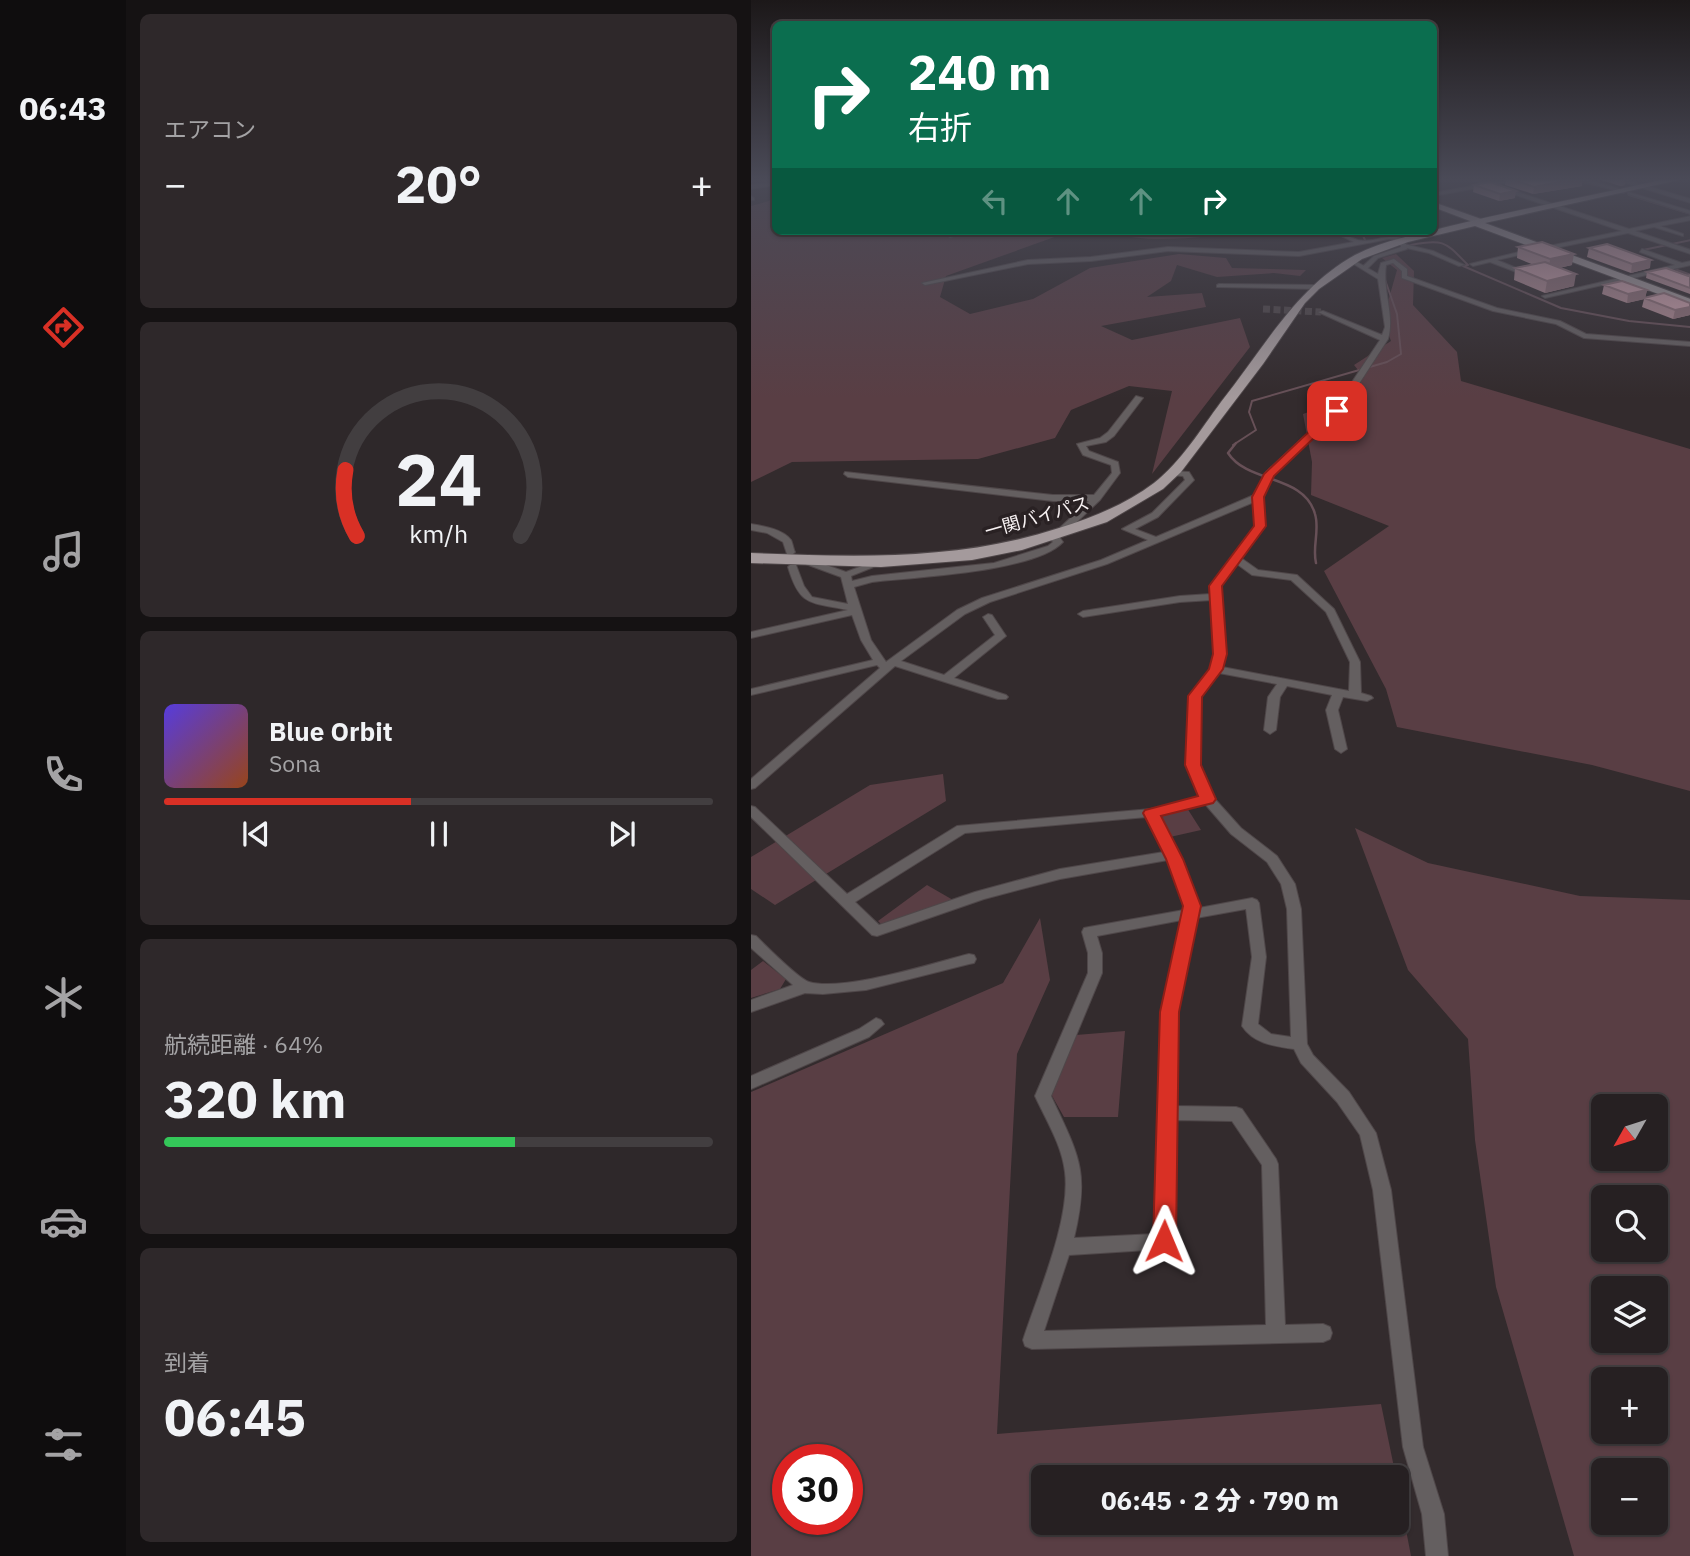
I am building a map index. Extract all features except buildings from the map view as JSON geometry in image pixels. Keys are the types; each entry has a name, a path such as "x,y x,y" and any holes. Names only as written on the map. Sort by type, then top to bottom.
{"highway":[{"name":"一関バイパス","path":"751,558 881,562 972,555 1055,536 1132,504 1172,473 1315,287 1348,259 1370,253"},
{"path":"1561,253 1690,301"}],"street":[{"path":"925,283 1028,262 1091,260 1138,253"},
{"path":"1245,253 1279,255 1296,253"},
{"path":"1353,253 1348,259 1381,278"},
{"path":"1365,268 1385,253"},
{"path":"1431,253 1461,265"},
{"path":"1487,261 1526,253"},
{"path":"1647,253 1682,265"},
{"path":"1473,260 1487,261 1519,271"},
{"path":"1437,1556 1433,1514 1413,1447 1382,1190 1368,1133 1343,1097 1307,1059 1299,1044 1294,909 1288,884 1272,859 1236,831 1208,799 1193,765 1195,696 1216,669 1220,654 1216,586 1260,526 1258,497 1269,474 1337,411 1384,339 1388,327 1381,278 1383,264 1394,261 1405,270 1404,277 1495,310 1558,322 1584,336 1690,344"},
{"path":"1545,296 1690,263"},
{"path":"1219,286 1315,287"},
{"path":"1321,312 1384,339"},
{"path":"806,561 847,580 872,579 995,566 1051,548 1058,542 1055,536 1097,498 1116,473 1116,464 1086,453 1081,444 1103,440 1111,434 1139,398"},
{"path":"1156,540 1127,529 1155,515 1190,480 1186,474 1172,473"},
{"path":"848,474 1053,498 1097,498"},
{"path":"751,785 886,664 961,611 986,600 1104,562 1258,497"},
{"path":"751,527 776,533 787,541 790,552"},
{"path":"1216,669 1361,697 1355,662 1330,611 1294,577 1255,573 1236,559"},
{"path":"847,580 881,562"},
{"path":"793,567 799,587 809,599 855,610"},
{"path":"847,580 855,610 886,664"},
{"path":"1083,614 1180,599 1215,597"},
{"path":"751,635 855,610"},
{"path":"946,679 1001,636 988,617"},
{"path":"751,692 886,664 1002,697"},
{"path":"1270,730 1274,697 1284,681"},
{"path":"1339,692 1332,710 1341,749"},
{"path":"846,901 962,829 1151,813 1208,799"},
{"path":"751,810 877,931 980,895 1060,874 1170,855"},
{"path":"1062,1247 1164,1241 1169,1012 1192,906 1151,813"},
{"path":"1299,1044 1275,1042 1250,1026 1259,957 1252,903 1089,932 1095,953 1095,973 1043,1096 1069,1159 1075,1182 1062,1247 1032,1340 1323,1333"},
{"path":"751,940 804,987"},
{"path":"751,1006 804,987 835,988 969,959"},
{"path":"751,1083 864,1033 876,1024"},
{"path":"1167,1113 1236,1114 1270,1164 1276,1334"}],"shaded area":[{"path":"751,253 1011,253 946,276 940,297 970,314 1033,299 1090,268 1179,254 1226,258 1232,268 1306,270 1300,276 1274,273 1217,277 1177,265 1171,281 1147,297 1202,293 1206,307 1101,326 1132,340 1240,318 1250,347 1152,474 1172,391 1129,386 1071,410 1055,438 978,459 792,462 751,482"},
{"path":"1396,254 1414,271 1413,305 1457,352 1461,381 1690,449 1690,791 1592,765 1397,727 1386,689 1324,571 1389,526 1311,495 1312,462 1303,414 1357,395 1362,375 1354,365 1391,341 1383,319 1397,270 1382,258"},
{"path":"943,774 946,801 775,905 751,889 751,857 870,785"},
{"path":"1187,808 1201,830 1170,837 1160,815"},
{"path":"1355,828 1428,863 1580,896 1690,900 1690,1556 1574,1556 1496,1287 1475,1140 1468,1039 1408,970"},
{"path":"927,885 953,900 882,925 878,921"},
{"path":"1040,918 1050,980 1017,1054 997,1434 1381,1404 1394,1465 1031,1465 1031,1535 1407,1535 1411,1556 751,1556 751,1092 1003,983"},
{"path":"763,961 786,979 780,989 751,998 751,970"},
{"path":"1125,1031 1118,1117 1064,1117 1051,1094 1076,1035"}],"waterway":[{"path":"1456,253 1468,265 1463,266 1561,308 1629,321 1691,327"},
{"path":"1672,268 1691,275"},
{"path":"1236,443 1256,430 1249,412 1252,401 1387,362 1401,354 1397,314 1384,277"},
{"path":"1236,443 1228,453 1237,463 1288,485 1309,501 1316,520 1316,563"}],"tunnel":[{"path":"1263,309 1321,312"}],"route":[{"path":"1164,1241 1169,1012 1192,906 1175,859 1170,855 1151,813 1208,799 1193,765 1195,696 1204,681 1216,669 1220,654 1216,586 1260,526 1262,517 1258,497 1269,474 1337,411"}]}
